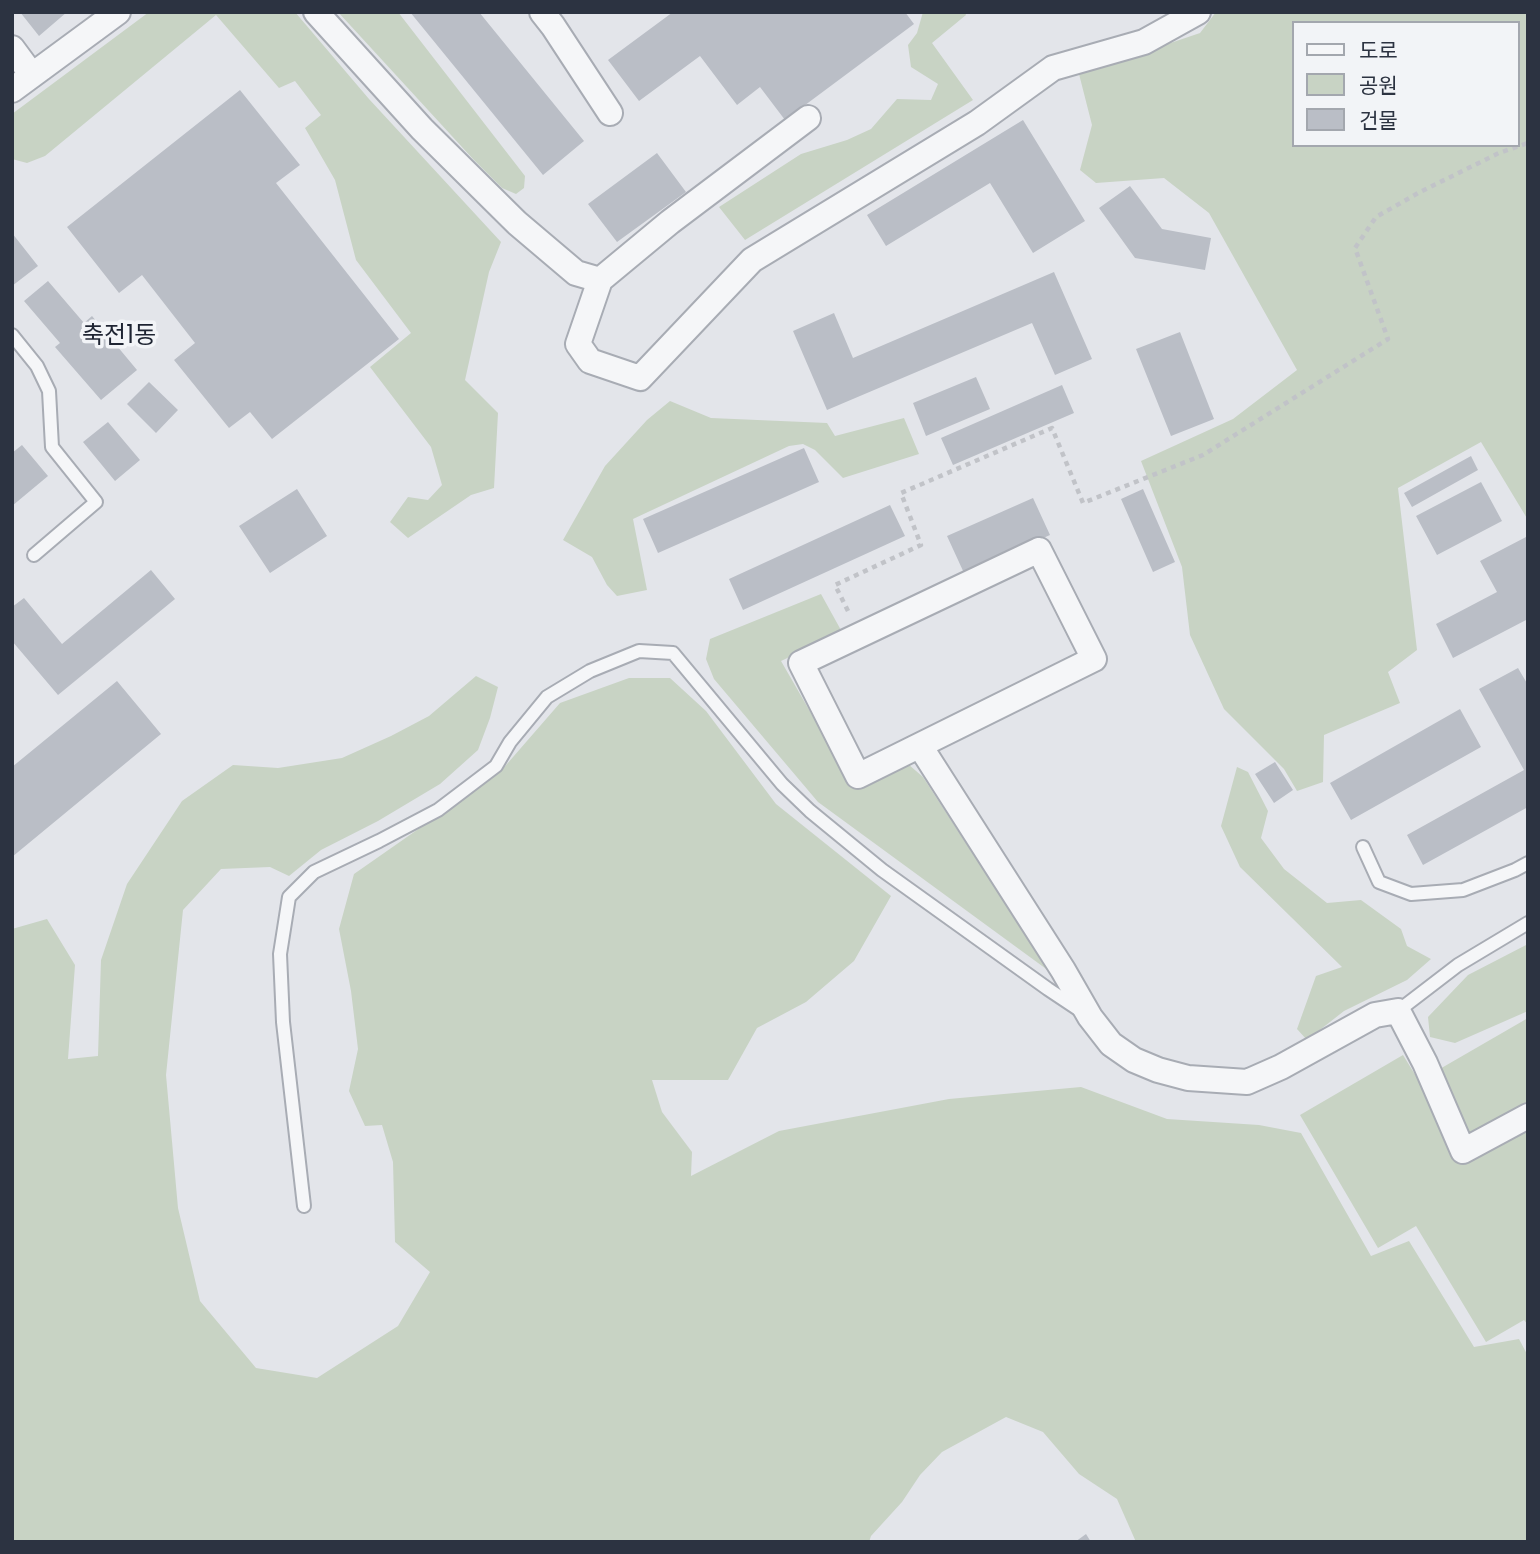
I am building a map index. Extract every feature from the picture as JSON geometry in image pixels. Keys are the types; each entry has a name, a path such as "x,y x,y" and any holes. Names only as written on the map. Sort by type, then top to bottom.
{"street":[{"path":"12,90 118,12"},
{"path":"316,12 422,129 517,223 576,273 600,279"},
{"path":"542,12 610,113"},
{"path":"808,118 670,222 600,279 578,344 590,361 640,378 752,260 977,123 1053,68 1144,42 1198,12"},
{"path":"12,48 32,75"},
{"path":"1039,550 1094,659 858,776 801,663 860,635 1039,550"},
{"path":"920,746 1063,970 1090,1017 1111,1044 1133,1060 1188,1078 1247,1082 1282,1067 1375,1014 1398,1011 1425,1063 1463,1151 1528,1116"}],"lane":[{"path":"12,335 37,366 49,391 52,447 96,502 34,555"},
{"path":"304,1206 283,1009 280,954 289,897 314,872 438,810 496,766 510,742 547,696 590,671 639,651 673,653 782,784 810,811 882,870 1090,1017"},
{"path":"1363,847 1379,881 1411,894 1463,890 1528,863"},
{"path":"1398,1011 1458,965 1528,923"}],"path":[{"path":"860,635 835,585 921,545 901,493 1052,428 1083,503 1203,455 1388,339 1355,248 1376,217 1420,192 1517,147"}],"green space":[{"path":"149,12 295,12 369,99 501,242 489,272 465,380 498,413 494,488 471,495 408,538 390,522 408,497 428,500 442,485 431,447 370,367 411,333 356,260 335,180 305,128 321,115 295,81 279,88 216,15 45,156 27,163 12,159 12,114"},
{"path":"338,12 398,12 525,176 524,188 516,194 502,188"},
{"path":"923,12 965,12 966,15 932,43 973,100 745,240 719,207 801,154 847,140 871,129 897,99 931,100 938,84 911,67 908,45 917,33"},
{"path":"1216,12 1528,12 1528,520 1481,442 1398,488 1417,650 1388,672 1400,703 1324,735 1323,782 1297,791 1284,769 1224,709 1190,635 1182,567 1141,461 1233,419 1297,370 1209,213 1164,178 1096,183 1080,170 1092,125 1079,74 1200,33"},
{"path":"670,401 711,418 827,423 835,436 904,418 919,454 843,478 815,450 803,444 789,446 633,519 647,590 617,596 607,585 592,557 563,540 605,466 647,420"},
{"path":"821,594 842,632 781,661 853,786 908,764 923,777 1049,971 818,802 714,679 706,659 710,639"},
{"path":"476,676 498,687 490,718 478,750 440,784 378,821 321,850 289,876 270,867 221,869 183,910 166,1075 178,1208 200,1301 256,1368 317,1378 398,1326 430,1272 395,1242 393,1162 382,1125 365,1126 349,1091 358,1049 351,991 339,929 354,874 500,772 560,703 629,678 670,678 706,711 776,804 891,896 854,961 806,1002 757,1028 728,1080 652,1080 662,1112 692,1152 691,1176 779,1131 949,1099 1081,1087 1167,1119 1259,1125 1301,1133 1371,1256 1409,1241 1474,1347 1519,1339 1528,1356 1528,1542 1136,1542 1117,1499 1079,1474 1043,1432 1006,1417 942,1452 920,1475 869,1542 12,1542 12,929 47,919 75,965 68,1059 98,1056 101,960 127,884 182,801 233,765 278,768 342,758 429,716"},
{"path":"1237,767 1248,772 1268,811 1261,838 1284,869 1327,903 1361,900 1401,929 1407,946 1431,959 1407,980 1344,1011 1307,1040 1297,1029 1316,976 1342,967 1240,867 1221,826"},
{"path":"1528,944 1528,1011 1455,1043 1430,1037 1428,1017 1468,975"},
{"path":"1528,1018 1528,1325 1524,1320 1486,1342 1416,1226 1378,1248 1300,1115 1403,1055 1419,1081"}],"building":[{"path":"20,12 67,12 39,36"},
{"path":"410,12 479,12 584,141 543,175"},
{"path":"673,12 905,12 914,24 785,120 760,87 737,105 700,56 639,101 608,60"},
{"path":"240,90 300,165 276,183 399,339 272,439 250,412 229,428 174,360 195,343 142,275 119,293 67,227"},
{"path":"1023,120 1085,221 1033,253 990,183 886,246 867,215"},
{"path":"657,153 686,192 617,242 588,204"},
{"path":"1130,186 1162,229 1211,238 1205,270 1135,258 1099,208"},
{"path":"12,233 38,266 12,286"},
{"path":"1054,272 1092,359 1055,375 1032,323 827,410 793,331 834,313 853,358"},
{"path":"48,281 84,323 92,316 137,370 101,400 55,347 60,343 24,301"},
{"path":"1180,332 1214,419 1171,436 1136,349"},
{"path":"976,377 990,409 926,436 913,403"},
{"path":"149,382 178,410 156,433 127,404"},
{"path":"1062,385 1074,413 953,465 941,438"},
{"path":"108,422 140,460 115,481 83,442"},
{"path":"22,445 48,476 12,506 12,453"},
{"path":"804,448 819,482 658,553 643,519"},
{"path":"1471,456 1478,470 1412,507 1404,493"},
{"path":"1481,482 1502,521 1437,555 1416,516"},
{"path":"297,489 327,536 270,573 239,526"},
{"path":"1143,489 1175,562 1153,572 1121,499"},
{"path":"1033,498 1050,535 964,573 947,536"},
{"path":"890,505 905,536 743,610 729,579"},
{"path":"1526,537 1528,619 1453,658 1436,624 1497,592 1480,561"},
{"path":"151,570 175,599 58,695 12,641 12,607 24,598 62,644"},
{"path":"1518,668 1528,685 1528,807 1423,865 1407,835 1524,770 1479,689"},
{"path":"117,681 161,734 12,857 12,767"},
{"path":"1460,709 1481,747 1351,820 1330,783"},
{"path":"1275,762 1293,790 1274,803 1255,774"},
{"path":"1086,1534 1091,1542 1075,1542"}],"district":[{"name":"축전1동","path":"119,337"}]}
